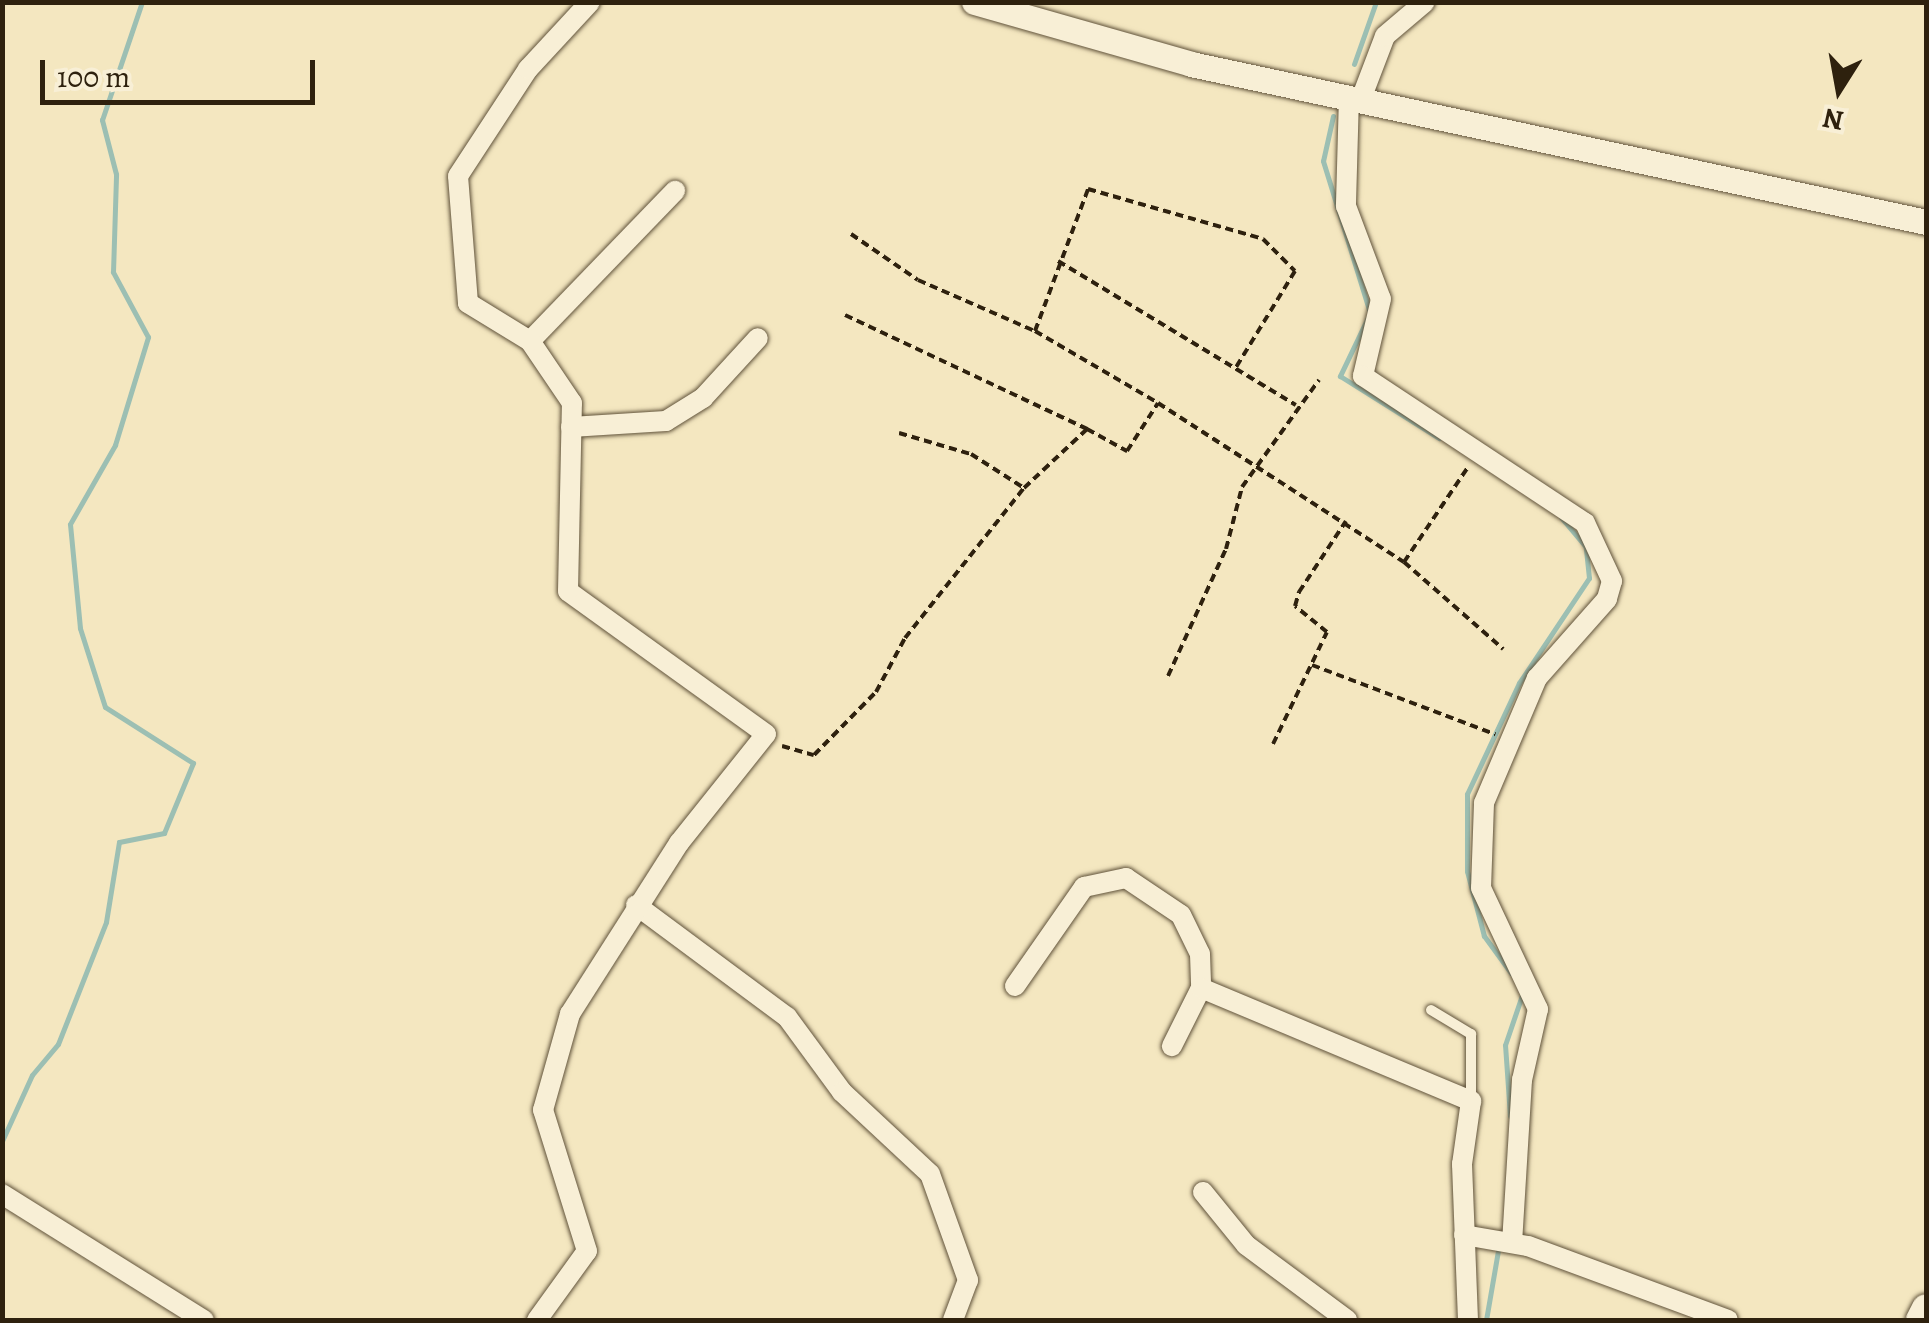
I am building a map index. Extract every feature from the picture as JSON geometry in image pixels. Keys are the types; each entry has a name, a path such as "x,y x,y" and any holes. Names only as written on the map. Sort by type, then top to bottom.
{"main road":[{"path":"1920,1320 1926,1308"}],"street":[{"path":"538,1320 587,1251 545,1116 548,1073 570,1014 636,905 766,734 568,592 571,427 564,382 530,340 468,303 453,191 499,108 590,2"},
{"path":"974,2 1355,98 1926,222"},
{"path":"1425,2 1384,36 1355,98 1346,206 1381,299 1363,376 1585,522 1612,581 1607,599 1537,678 1484,803 1481,888 1538,1009 1522,1080 1508,1243"},
{"path":"530,340 675,190"},
{"path":"571,427 666,421 703,398 758,338"},
{"path":"1014,986 1077,896 1114,876 1180,914 1200,954 1200,988 1172,1046"},
{"path":"636,905 787,1017 842,1092 930,1174 968,1280 953,1320"},
{"path":"1200,988 1471,1101 1468,1320"},
{"path":"1203,1192 1246,1246 1347,1320"},
{"path":"2,1194 204,1320"},
{"path":"1468,1235 1508,1243 1728,1320"}],"lane":[{"path":"1431,1010 1471,1034 1471,1101"}],"path":[{"path":"1035,331 1088,188 1263,238 1295,270 1235,370"},
{"path":"851,234 918,280 1035,331 1260,466 1404,562 1504,650"},
{"path":"1058,261 1296,406"},
{"path":"845,314 1127,451 1158,404"},
{"path":"1168,676 1226,549 1242,486 1260,466 1296,406 1319,380"},
{"path":"766,734 794,756 814,755 893,673 906,638 1024,488 1087,430"},
{"path":"899,433 971,454 1024,488"},
{"path":"1404,562 1473,460"},
{"path":"1273,744 1327,632 1296,606 1346,521"},
{"path":"1312,665 1495,734"}],"waterway":[{"path":"2,1141 32,1075 58,1044 106,922 119,842 164,833 193,763 105,707 80,628 70,524 115,445 148,337 113,272 116,174 102,120 142,2"},
{"path":"1354,64 1376,2"},
{"path":"1333,116 1323,161 1370,313 1340,376 1439,438"},
{"path":"1511,973 1484,936 1467,871 1467,794 1519,683 1589,578 1586,547 1561,517"},
{"path":"1510,1116 1505,1045 1522,995"},
{"path":"1486,1320 1499,1245"}]}
